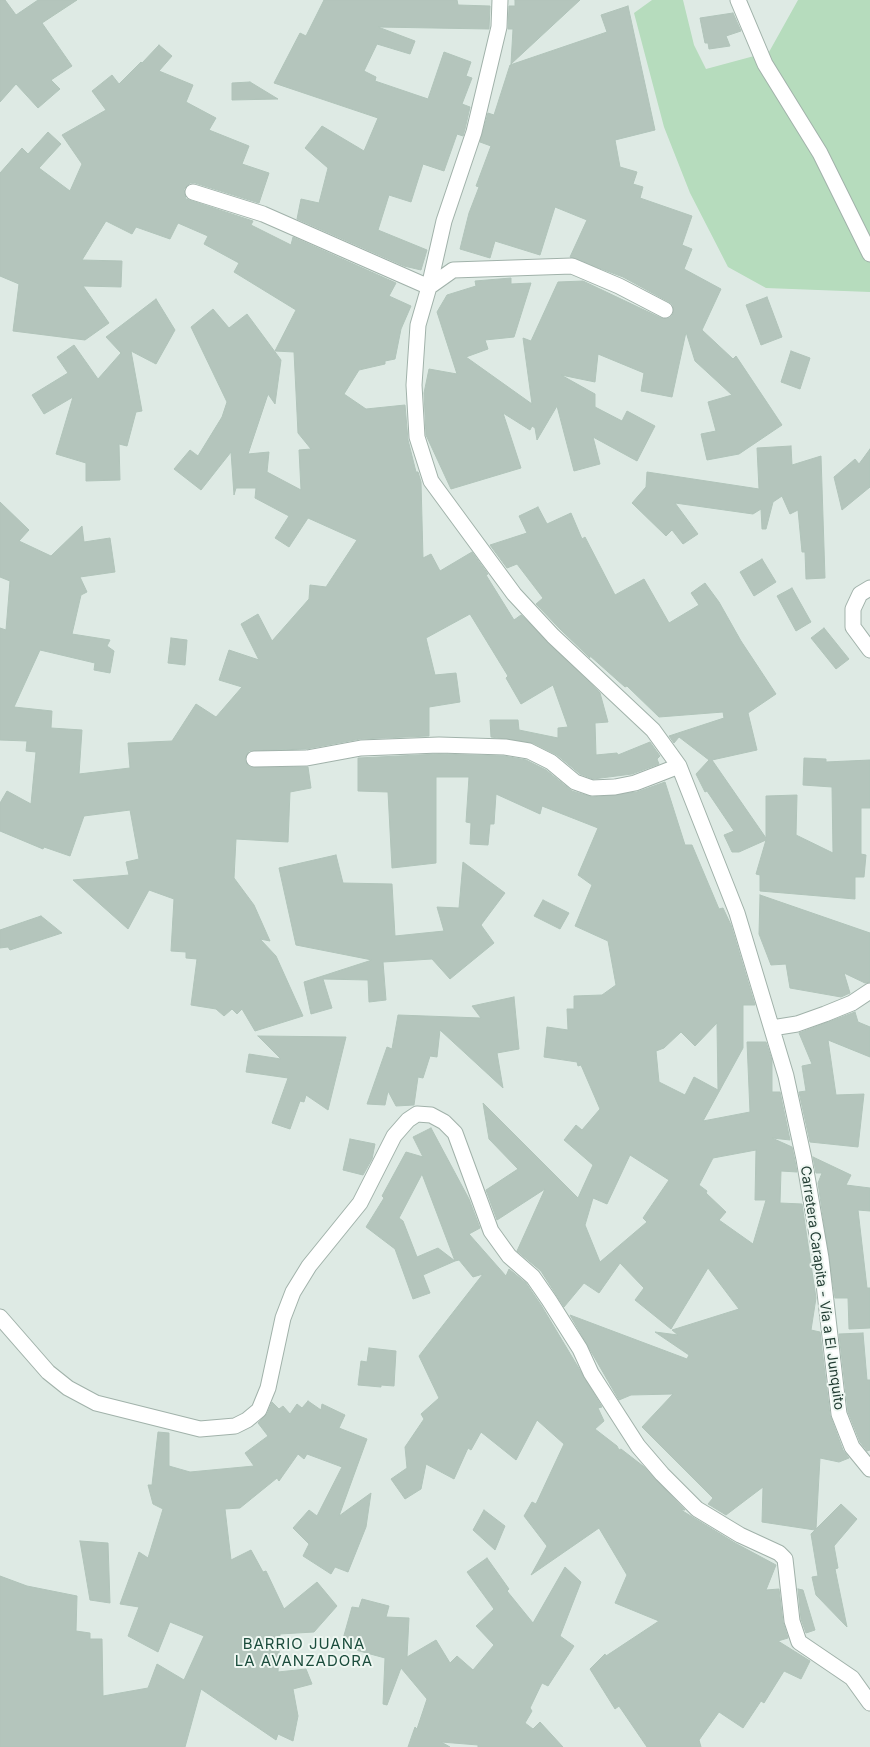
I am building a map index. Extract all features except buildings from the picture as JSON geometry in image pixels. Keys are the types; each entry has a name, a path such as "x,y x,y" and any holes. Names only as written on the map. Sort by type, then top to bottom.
{"street":[{"name":"Carretera Carapita - Vía a El Junquito","path":"500,0 499,27 474,132 444,221 429,288 418,325 414,385 417,437 431,482 514,594 553,636 654,730 679,766 736,913 786,1076 804,1159 821,1258 839,1414 852,1447 870,1469"},
{"path":"738,0 766,64 820,154 870,254"},
{"path":"193,192 263,214 429,288 453,270 572,266 619,286 665,310"},
{"path":"870,588 860,594 853,609 853,627 870,650"},
{"path":"254,759 307,758 361,748 439,745 505,747 529,751 550,762 575,782 592,788 615,788 635,783 679,766"},
{"path":"772,1028 797,1024 825,1014 852,1003 870,991"},
{"path":"0,1317 48,1372 68,1388 96,1403 200,1429 235,1426 247,1420 259,1410 268,1388 283,1318 293,1292 309,1266 360,1203 394,1136 408,1120 417,1114 431,1115 444,1122 455,1133 491,1231 509,1256 533,1277 549,1300 602,1390 638,1446 662,1474 697,1509 740,1535 779,1552 785,1559 792,1621 799,1642 852,1678 870,1703"}],"green space":[{"path":"652,0 683,0 694,45 706,69 769,52 798,0 870,0 870,292 766,288 728,267 690,193 664,127 634,13"}],"district":[{"name":"BARRIO JUANA LA AVANZADORA","path":"304,1652"}]}
